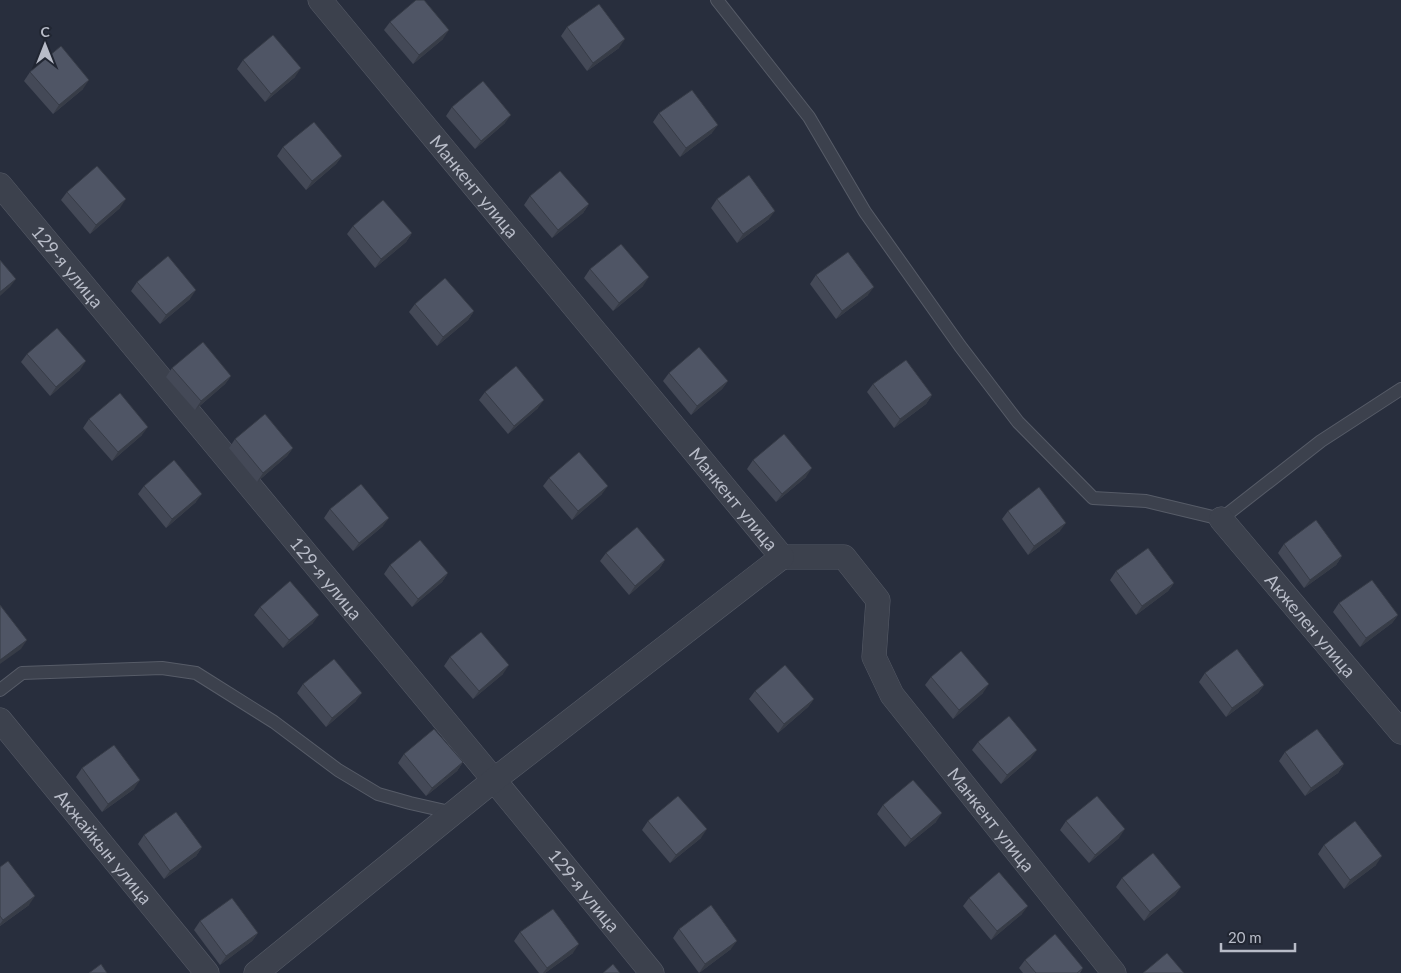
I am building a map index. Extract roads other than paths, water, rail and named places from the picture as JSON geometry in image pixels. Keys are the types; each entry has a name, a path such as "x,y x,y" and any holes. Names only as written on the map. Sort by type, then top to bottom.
{"street":[{"name":"Манкент улица","path":"320,0 782,557 844,557 878,600 874,657 892,695 1114,973"},
{"name":"129-я улица","path":"0,185 652,973"},
{"name":"Акжелен улица","path":"1221,519 1401,732"},
{"path":"256,973 494,780 782,557"},
{"name":"Акжайкын улица","path":"0,720 207,973"}],"lane":[{"path":"717,0 809,117 865,212 960,346 1018,422 1093,498 1146,501 1221,519 1321,441 1401,389"},
{"path":"0,690 22,673 162,668 196,673 274,722 338,770 378,794 454,813"}]}
